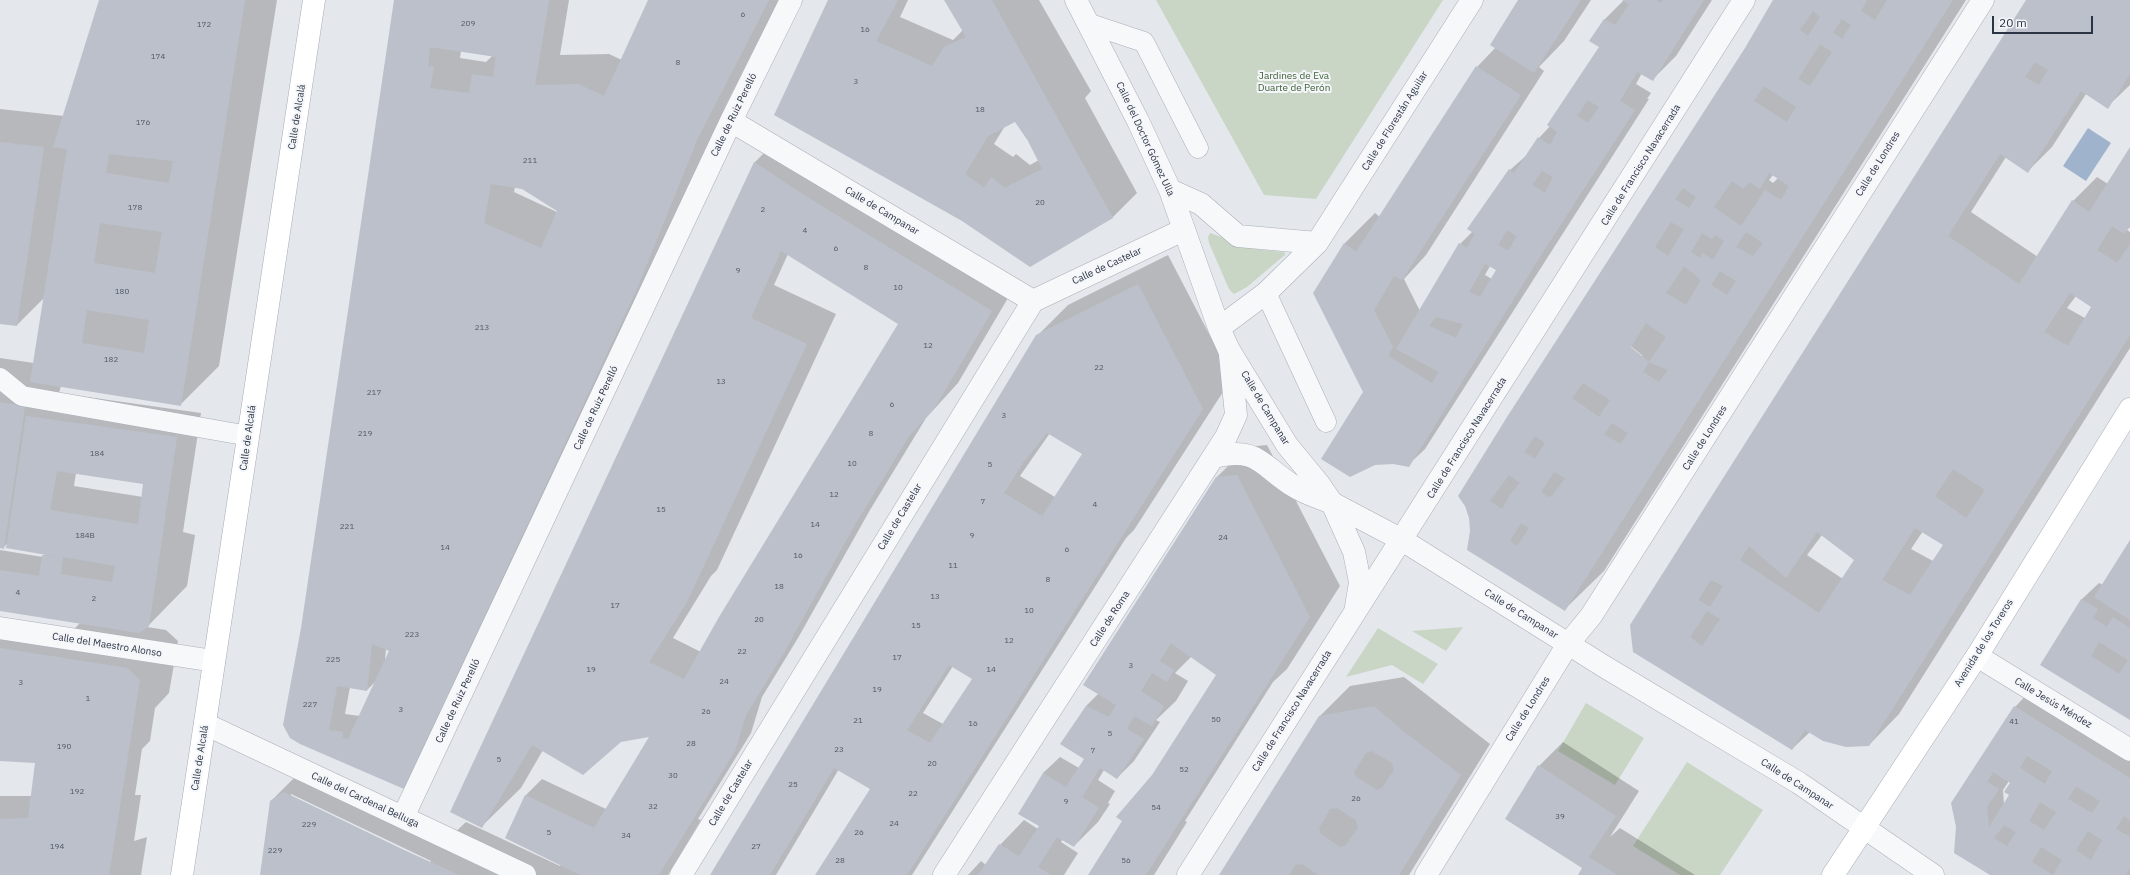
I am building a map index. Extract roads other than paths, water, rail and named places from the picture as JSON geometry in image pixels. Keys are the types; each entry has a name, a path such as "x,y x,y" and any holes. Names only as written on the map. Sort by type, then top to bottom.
{"main road":[{"name":"Calle de Alcalá","path":"182,875 314,0"},
{"name":"Avenida de los Toreros","path":"1833,875 1977,656 2130,409"}],"street":[{"name":"Calle de Ruiz Perelló","path":"403,817 731,121 791,0"},
{"name":"Calle del Doctor Gómez Ulla","path":"1076,0 1138,121 1170,190 1219,328 1229,350"},
{"name":"Calle de Florestán Aguilar","path":"1219,328 1266,293 1317,243 1472,0"},
{"name":"Calle de Francisco Navacerrada","path":"1188,875 1744,0"},
{"name":"Calle de Londres","path":"1426,875 1568,644 1591,616 1983,0"},
{"name":"Calle de Campanar","path":"731,121 1033,301"},
{"path":"1170,190 1200,204 1238,236 1317,243"},
{"name":"Calle de Castelar","path":"681,875 1033,301 1184,230"},
{"name":"Calle de Campanar","path":"1229,350 1287,444 1332,503 1402,540 1568,644 1799,783 1934,875"},
{"name":"Calle de Roma","path":"944,875 1226,437 1236,415 1229,350"},
{"path":"1214,457 1233,452 1253,456 1296,488 1332,503 1354,552 1360,582 1355,612"},
{"name":"Calle del Maestro Alonso","path":"0,628 214,661"},
{"name":"Calle Jesús Méndez","path":"1977,656 2130,750"},
{"name":"Calle del Cardenal Belluga","path":"205,724 525,875"}],"lane":[{"path":"1087,23 1144,42 1198,148"},
{"path":"1266,293 1326,422"},
{"path":"0,378 22,396 249,436"}],"water":[{"path":"2088,128 2111,143 2086,181 2063,166"}],"park label":[{"name":"Jardines de Eva Duarte de Perón","path":"1294,82"}]}
